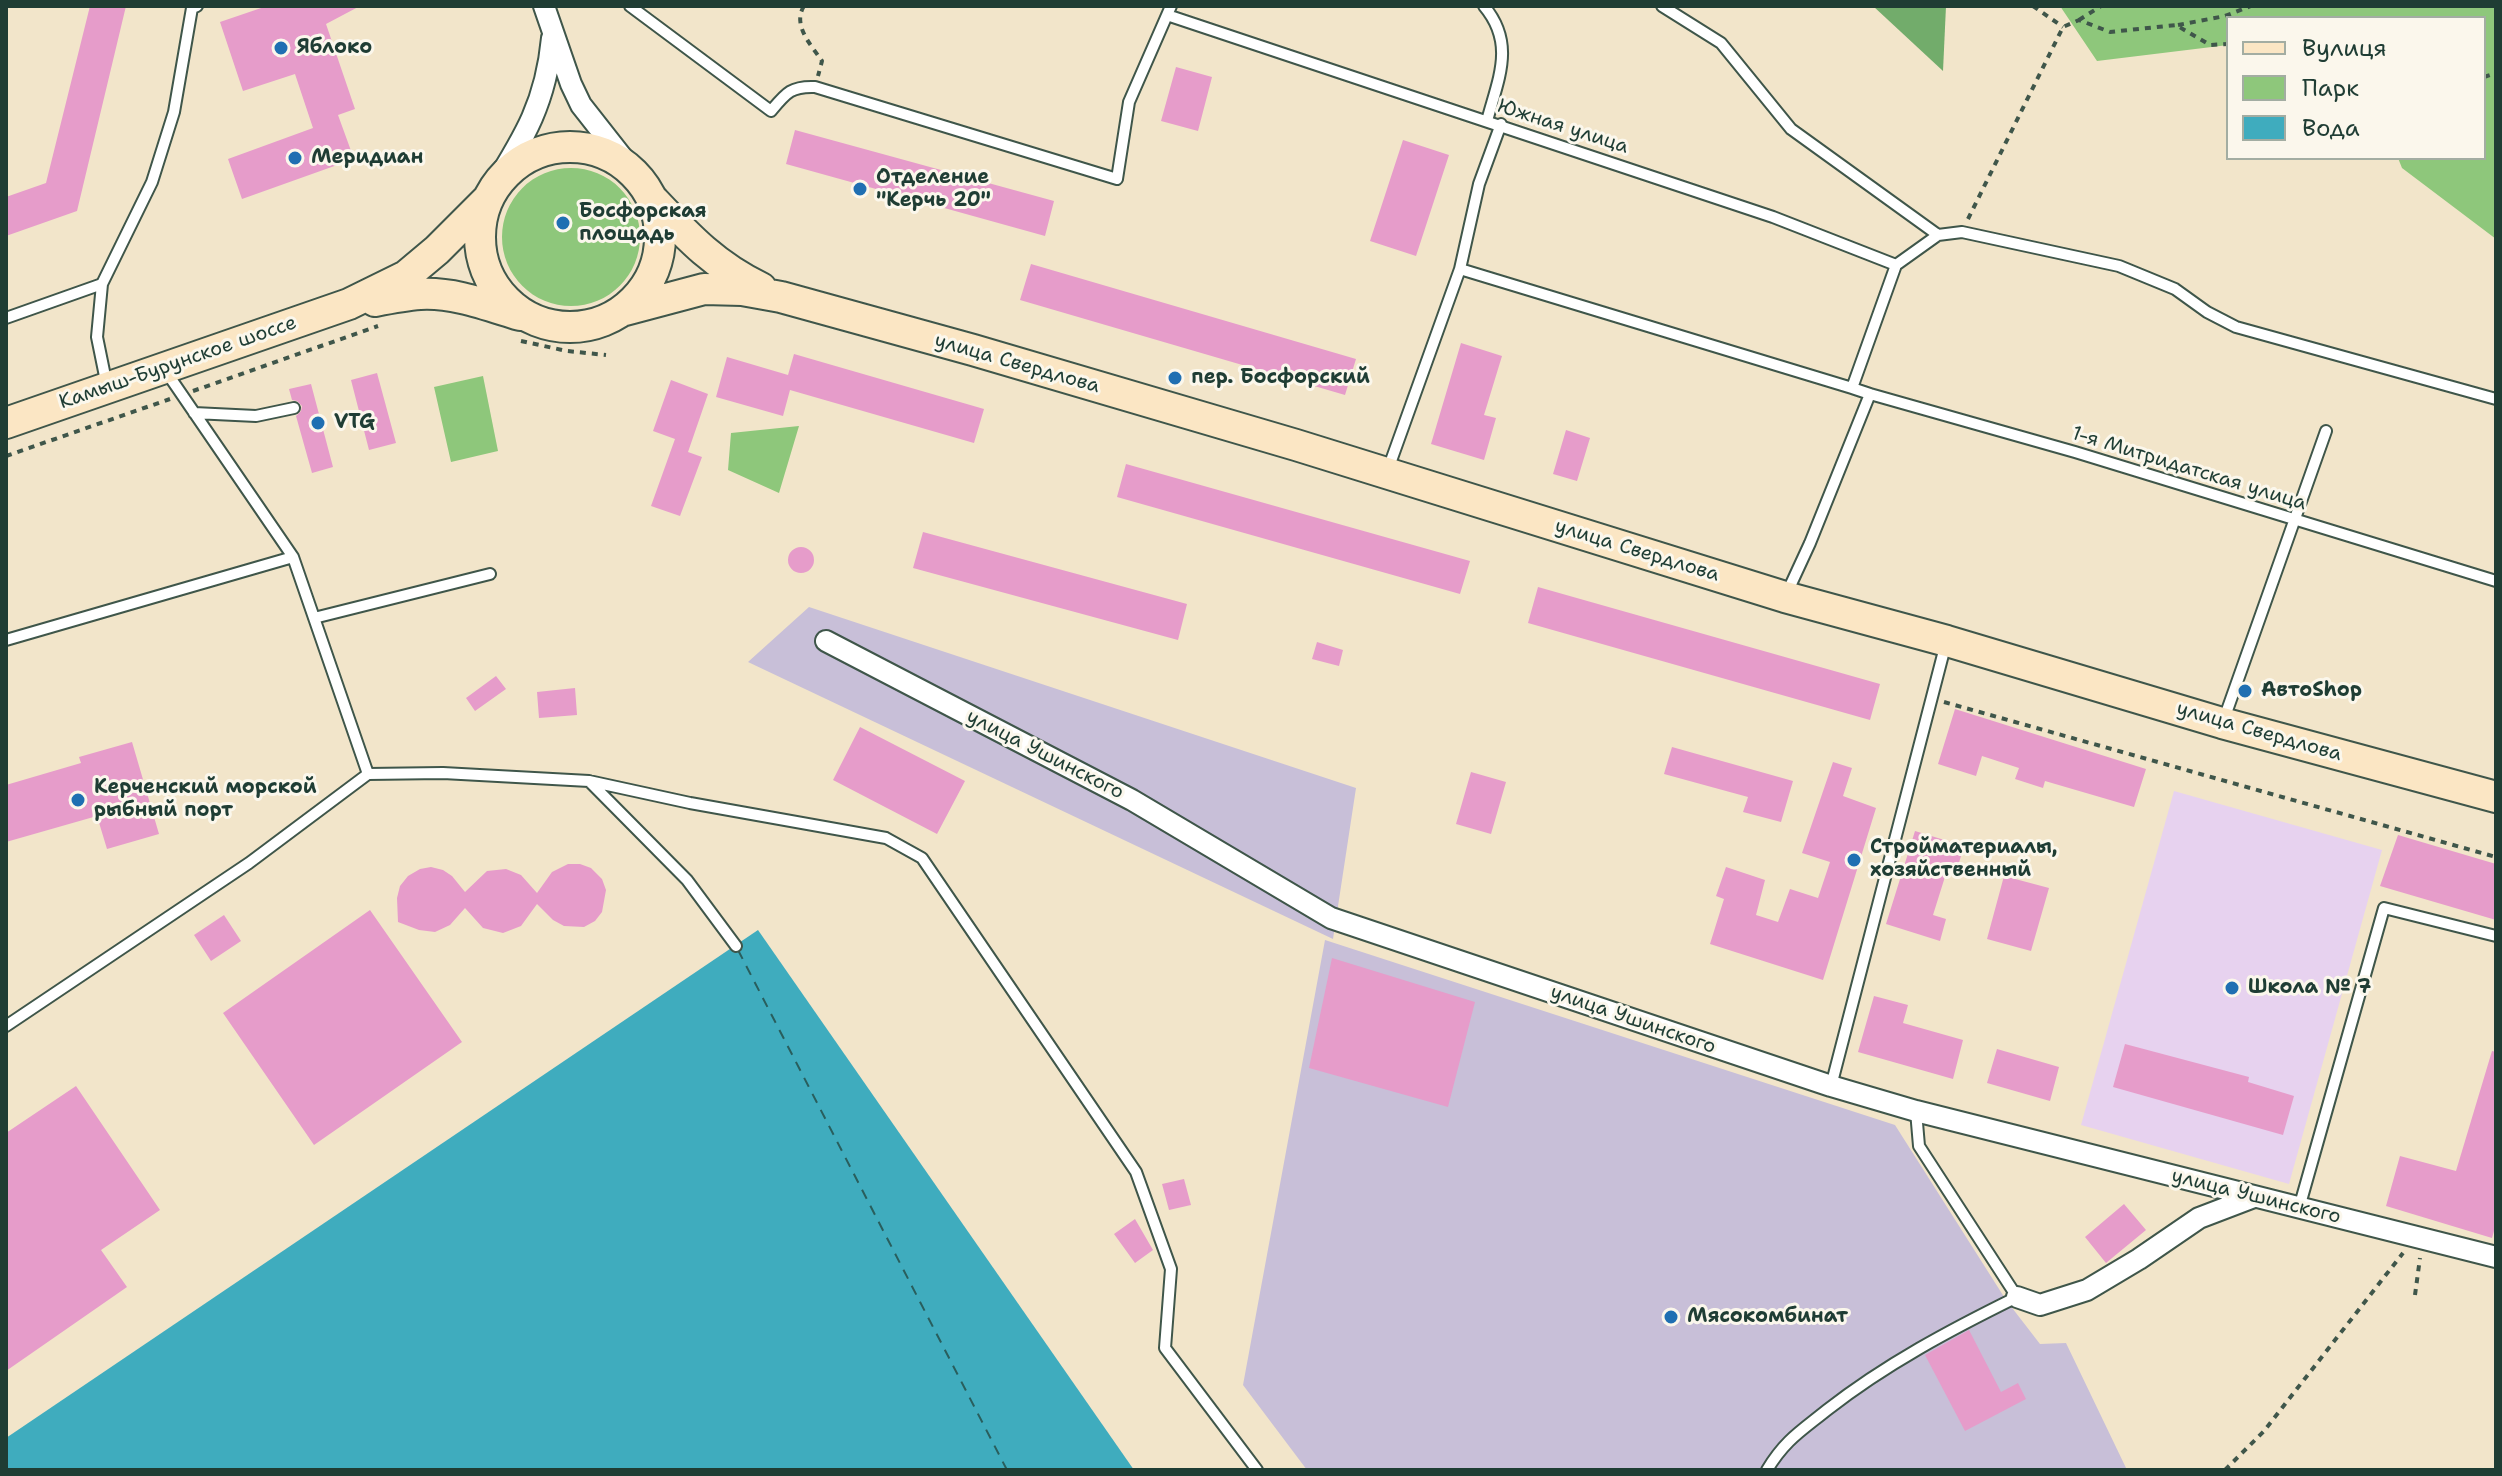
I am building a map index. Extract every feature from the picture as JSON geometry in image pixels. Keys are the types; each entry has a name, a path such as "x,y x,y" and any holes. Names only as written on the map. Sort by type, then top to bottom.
{"main road":[{"path":"349,304 406,276 437,250 510,170 528,157 556,148 585,148 613,157 636,175 653,200 699,249 723,267 781,297"},
{"path":"490,194 480,226 481,256 492,283 507,302 533,320"},
{"path":"625,310 646,288 658,260 661,230 653,200"},
{"path":"349,304 421,294 447,296 473,300 568,328 598,324 625,310 704,289 742,290 781,297"},
{"name":"улица Свердлова","path":"781,297 988,354 1785,597 1947,641 2222,723 2496,797"},
{"name":"Камыш-Бурунское шоссе","path":"6,423 349,304"}],"street":[{"path":"544,6 581,105 636,175"},
{"path":"490,194 520,144 543,96 553,30"},
{"name":"улица Ушинского","path":"826,641 1132,800 1331,918 1831,1086 1916,1111 2496,1257"},
{"path":"2017,1297 2040,1305 2087,1290 2199,1218 2254,1197"}],"lane":[{"path":"107,388 97,337 102,284 152,182 174,112 192,8 197,6"},
{"path":"630,6 771,111 783,96 797,86 815,87 1117,179 1129,102 1169,11"},
{"path":"1484,6 1504,44 1504,58 1487,121"},
{"path":"1662,6 1721,43 1791,129 1938,235"},
{"name":"Южная улица","path":"1169,11 1773,217 1896,265"},
{"path":"1386,473 1460,269 1479,184 1501,124"},
{"path":"1460,269 1852,388 1896,265 1938,235 1962,232 2119,266 2175,289 2207,312 2236,327 2496,399"},
{"path":"6,318 102,284"},
{"path":"163,368 293,557 368,774"},
{"name":"1-я Митридатская улица","path":"1852,388 2075,452 2496,581"},
{"path":"1785,597 1870,394"},
{"path":"194,413 256,416 294,408"},
{"path":"2222,723 2326,431"},
{"path":"6,640 293,557"},
{"path":"314,618 490,574"},
{"path":"1831,1086 1947,641"},
{"path":"6,1026 249,863 368,774 443,773 589,781 690,803 886,838 922,858 1136,1172 1171,1269 1165,1348 1257,1470"},
{"path":"589,781 687,880 736,946"},
{"path":"2299,1208 2384,908 2496,936"},
{"path":"1767,1470 1781,1447 1865,1381 1942,1334 2017,1297 1919,1146 1916,1111"}],"path":[{"path":"804,6 800,12 800,27 822,61 815,87"},
{"path":"2033,6 2063,27"},
{"path":"1962,232 2063,27 2101,6"},
{"path":"2079,20 2110,32 2225,16 2251,6"},
{"path":"2176,25 2210,45 2226,44"},
{"path":"1930,698 2496,857"},
{"path":"2415,1295 2421,1249 2416,1236"},
{"path":"2225,1470 2264,1431 2416,1236"}],"shaded area":[{"path":"809,607 1356,788 1333,939 748,662"},
{"name":"Школа № 7","path":"2174,791 2382,850 2289,1184 2081,1125"},
{"path":"1325,940 1895,1125 2006,1300 2040,1344 2066,1343 2127,1470 1307,1470 1243,1385"}],"green space":[{"path":"1873,6 1946,6 1943,71"},
{"path":"2060,6 2496,6 2496,239 2402,168 2399,160 2486,160 2486,16 2226,16 2226,45 2097,61"},
{"path":"571,168 598,173 620,188 635,210 640,237 635,264 620,286 598,301 571,306 544,301 522,286 507,264 502,237 507,210 522,188 544,173"},
{"path":"483,376 498,451 451,462 434,387"},
{"path":"799,426 779,493 728,470 731,433"}],"water":[{"path":"758,930 1134,1470 6,1470 6,1438"}],"building":[{"path":"90,6 126,6 77,211 6,236 6,197 46,183"},
{"name":"Яблоко","path":"267,6 360,6 326,24 355,109 338,115 354,159 242,199 228,159 313,128 295,74 243,91 220,22"},
{"path":"1176,67 1212,77 1198,131 1161,121"},
{"path":"795,130 1054,201 1045,236 786,164"},
{"path":"1403,140 1449,155 1416,256 1370,241"},
{"path":"1031,264 1356,359 1345,395 1020,300"},
{"path":"1461,343 1502,356 1484,415 1496,418 1484,460 1431,444"},
{"path":"794,354 984,409 974,443 790,390 783,416 716,397 727,357 788,375"},
{"path":"377,373 396,443 369,450 351,380"},
{"path":"671,380 708,394 688,452 702,457 680,516 651,506 675,439 653,431"},
{"path":"311,384 333,467 312,473 296,416 302,406 292,400 289,389"},
{"path":"1566,430 1590,438 1577,481 1553,474"},
{"path":"1126,464 1470,561 1460,594 1117,497"},
{"path":"923,532 1187,604 1178,640 913,568"},
{"path":"801,547 811,550 814,560 811,570 801,573 791,570 788,560 791,550"},
{"path":"1538,587 1880,684 1870,720 1528,623"},
{"path":"1317,642 1343,650 1339,666 1312,659"},
{"path":"496,676 506,689 475,711 466,698"},
{"path":"575,688 577,715 539,718 537,692"},
{"path":"1955,709 2146,769 2134,807 2045,781 2043,788 2015,779 2019,768 1982,756 1976,776 1938,764"},
{"path":"860,727 965,781 937,834 833,780"},
{"name":"Керченский морской рыбный порт","path":"132,742 159,834 107,849 97,816 6,842 6,785 81,763 79,757"},
{"path":"1672,747 1793,781 1781,822 1743,812 1748,797 1664,774"},
{"path":"1833,762 1852,768 1843,796 1876,808 1823,980 1710,944 1724,899 1716,896 1726,867 1765,880 1756,915 1778,922 1790,889 1818,898 1830,862 1802,853"},
{"path":"1471,772 1506,782 1491,834 1456,824"},
{"path":"1915,831 1964,846 1958,866 1949,864 1933,915 1946,919 1940,941 1886,924"},
{"path":"2398,835 2496,864 2496,920 2380,886"},
{"path":"568,864 591,868 602,879 606,890 602,912 595,921 584,927 564,926 537,904 521,926 503,933 483,928 465,908 450,925 435,932 398,922 400,886 408,876 420,869 431,867 443,870 465,892 487,871 506,869 521,875 537,893 552,872"},
{"path":"2004,876 2049,888 2031,951 1987,939"},
{"path":"370,910 462,1042 314,1145 223,1013"},
{"path":"224,915 241,941 211,961 194,935"},
{"path":"1332,958 1475,1002 1448,1107 1309,1068"},
{"path":"1874,996 1908,1005 1903,1023 1963,1040 1953,1079 1858,1052"},
{"path":"2125,1044 2249,1077 2248,1082 2294,1096 2283,1135 2113,1087"},
{"path":"1997,1049 2059,1067 2050,1101 1987,1083"},
{"path":"2492,1051 2496,1052 2496,1224 2492,1238 2386,1206 2400,1156 2456,1171"},
{"path":"76,1086 160,1210 101,1250 127,1287 6,1371 6,1133"},
{"path":"1184,1179 1191,1205 1169,1210 1162,1184"},
{"path":"2124,1204 2146,1230 2106,1263 2085,1237"},
{"path":"1135,1219 1153,1250 1135,1263 1114,1234"},
{"path":"1969,1330 2001,1392 2018,1383 2026,1399 1965,1431 1925,1355"}],"ferry route":[{"path":"738,950 1007,1470"}],"place":[{"name":"Яблоко","path":"281,48"},
{"name":"Меридиан","path":"295,158"},
{"name":"Отделение \"Керчь 20\"","path":"860,189"},
{"name":"Босфорская площадь","path":"563,223"},
{"name":"пер. Босфорский","path":"1175,378"},
{"name":"VTG","path":"318,423"},
{"name":"АвтоShop","path":"2245,691"},
{"name":"Керченский морской рыбный порт","path":"78,800"},
{"name":"Стройматериалы, хозяйственный","path":"1854,860"},
{"name":"Школа № 7","path":"2232,988"},
{"name":"Мясокомбинат","path":"1671,1317"}]}
